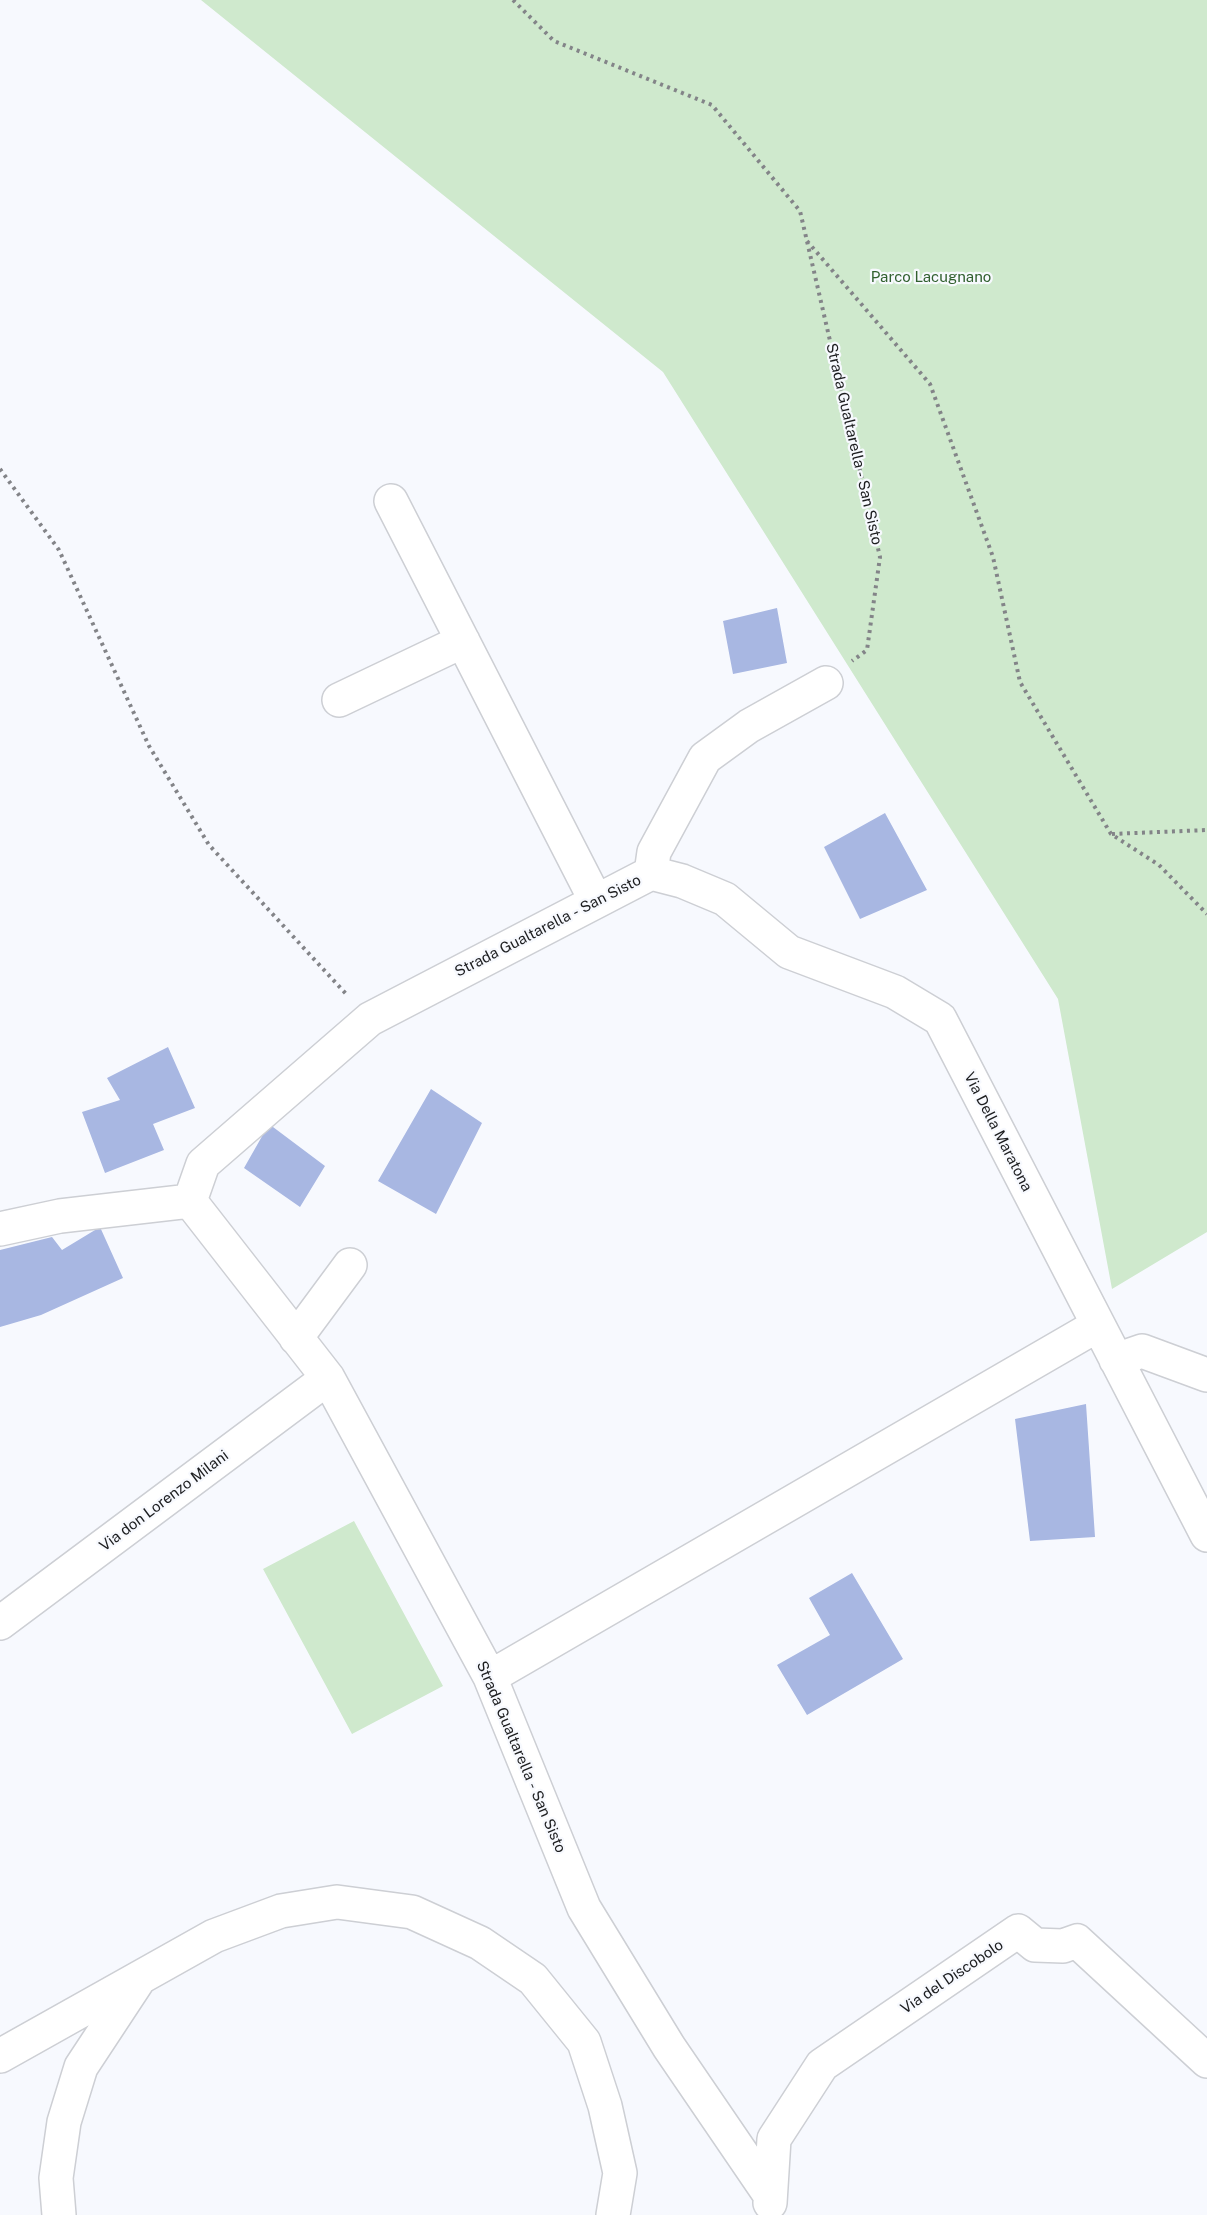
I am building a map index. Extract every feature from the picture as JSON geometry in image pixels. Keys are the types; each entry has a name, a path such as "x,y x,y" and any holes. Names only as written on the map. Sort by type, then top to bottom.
{"main road":[{"path":"391,501 596,901"},
{"path":"339,700 463,641"},
{"name":"Strada Gualtarella - San Sisto","path":"770,2205 584,1908 490,1677 328,1378 190,1202 203,1164 370,1019 651,873 654,852 705,758 749,726 826,682"},
{"name":"Via Della Maratona","path":"651,873 682,881 725,900 789,952 895,992 940,1019 1207,1535"},
{"path":"0,1229 60,1216 190,1202"},
{"path":"296,1338 350,1265"},
{"path":"490,1677 1098,1325"},
{"path":"1116,1360 1142,1351 1207,1375"},
{"name":"Via don Lorenzo Milani","path":"0,1623 328,1378"},
{"path":"0,2056 214,1936 281,1911 337,1902 412,1912 480,1943 533,1979 584,2042 605,2106 620,2173 613,2215"},
{"name":"Via del Discobolo","path":"770,2205 774,2139 822,2065 1018,1931 1035,1945 1063,1946 1077,1941 1207,2061"},
{"path":"59,2215 56,2178 64,2122 81,2067 140,1978"}],"path":[{"name":"Strada Gualtarella - San Sisto","path":"513,0 554,41 712,105 800,211 880,557 867,650 826,682"},
{"path":"807,241 930,384 993,557 1020,682 1112,834 1159,865 1207,914"},
{"path":"0,469 59,550 149,746 209,845 370,1019"},
{"path":"1112,834 1207,830"}],"green space":[{"name":"Parco Lacugnano","path":"201,0 1207,0 1207,1232 1112,1289 1058,999 663,372"},
{"path":"354,1521 443,1686 352,1734 263,1569"}],"building":[{"path":"777,608 787,663 733,674 723,621"},
{"path":"885,813 927,890 860,919 824,847"},
{"path":"168,1047 195,1108 153,1124 164,1150 105,1173 82,1112 120,1100 107,1078"},
{"path":"431,1089 482,1123 436,1214 378,1181"},
{"path":"269,1124 325,1166 300,1207 244,1168"},
{"path":"100,1227 123,1278 41,1315 0,1327 0,1250 52,1237 62,1250"},
{"path":"1086,1404 1095,1537 1030,1541 1015,1419"},
{"path":"852,1573 903,1659 807,1715 777,1665 830,1635 809,1598"}]}
